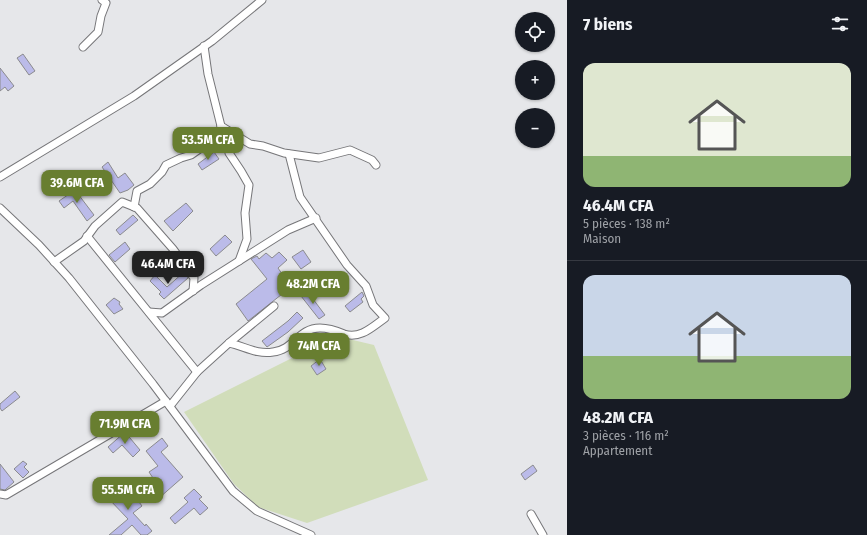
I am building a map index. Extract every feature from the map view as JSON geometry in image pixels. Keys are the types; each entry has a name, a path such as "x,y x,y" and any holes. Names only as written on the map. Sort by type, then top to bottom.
{"street":[{"path":"83,47 98,32 101,16 106,3 102,0"},
{"path":"0,177 134,96 204,46 262,0"},
{"path":"204,46 208,74 227,142 228,153 241,170 249,185 245,213 247,239 239,261"},
{"path":"223,129 250,144 263,146 289,154 319,158 350,150 372,160 376,165"},
{"path":"134,207 137,191 154,180 166,166 181,158 191,155 223,129"},
{"path":"229,343 241,345 250,350 271,353 288,348 300,334 309,330 321,328 353,335 367,332 385,318 373,305 366,286 347,265 316,218 300,197 289,154"},
{"path":"54,262 84,241 95,226 122,202 137,208 173,249 194,278 193,291"},
{"path":"0,208 74,284 168,404 233,491 257,510 301,532 311,535"},
{"path":"149,312 162,313 193,291 288,230 316,218"},
{"path":"87,236 197,372"},
{"path":"0,494 6,495 168,404 197,372 274,306"},
{"path":"531,514 543,535"}],"green space":[{"path":"336,336 374,345 428,480 307,523 258,507 234,484 184,412"}],"building":[{"path":"23,54 35,71 29,75 17,58"},
{"path":"0,68 14,86 8,91 5,87 0,91"},
{"path":"214,152 219,159 202,170 198,164"},
{"path":"108,162 118,178 125,173 134,185 128,190 120,193 102,167"},
{"path":"75,190 94,215 87,221 73,201 64,208 59,201"},
{"path":"186,203 193,211 173,231 164,221"},
{"path":"133,215 138,220 120,235 116,230"},
{"path":"225,235 232,242 216,256 210,249"},
{"path":"125,242 130,249 115,262 109,255"},
{"path":"303,250 311,262 301,269 292,257"},
{"path":"279,252 287,260 278,268 291,287 248,321 236,304 267,279 251,259 257,256 259,259 266,253 272,258"},
{"path":"184,272 188,278 164,299 159,294 161,292 150,281 155,275 167,287"},
{"path":"307,291 325,315 319,319 301,296"},
{"path":"362,292 364,296 361,299 363,302 350,312 345,306"},
{"path":"114,298 120,302 119,304 123,309 114,314 106,305"},
{"path":"297,312 303,318 288,332 267,347 262,341"},
{"path":"332,344 337,353 330,358 324,349"},
{"path":"320,359 326,369 317,375 311,366"},
{"path":"15,391 20,397 2,411 0,404"},
{"path":"125,432 140,450 133,457 122,445 113,453 108,447"},
{"path":"162,438 168,446 161,452 183,477 159,498 154,492 150,496 145,490 155,481 149,472 158,466 146,451"},
{"path":"23,461 27,464 24,467 29,472 23,478 14,469"},
{"path":"0,464 14,482 5,490 0,489"},
{"path":"533,465 537,471 525,480 521,474"},
{"path":"125,483 142,506 133,513 152,531 147,535 141,535 132,525 121,535 109,535 128,519 108,498"},
{"path":"194,489 202,497 199,499 208,508 200,515 194,508 175,524 170,518 188,502 184,498"}]}
